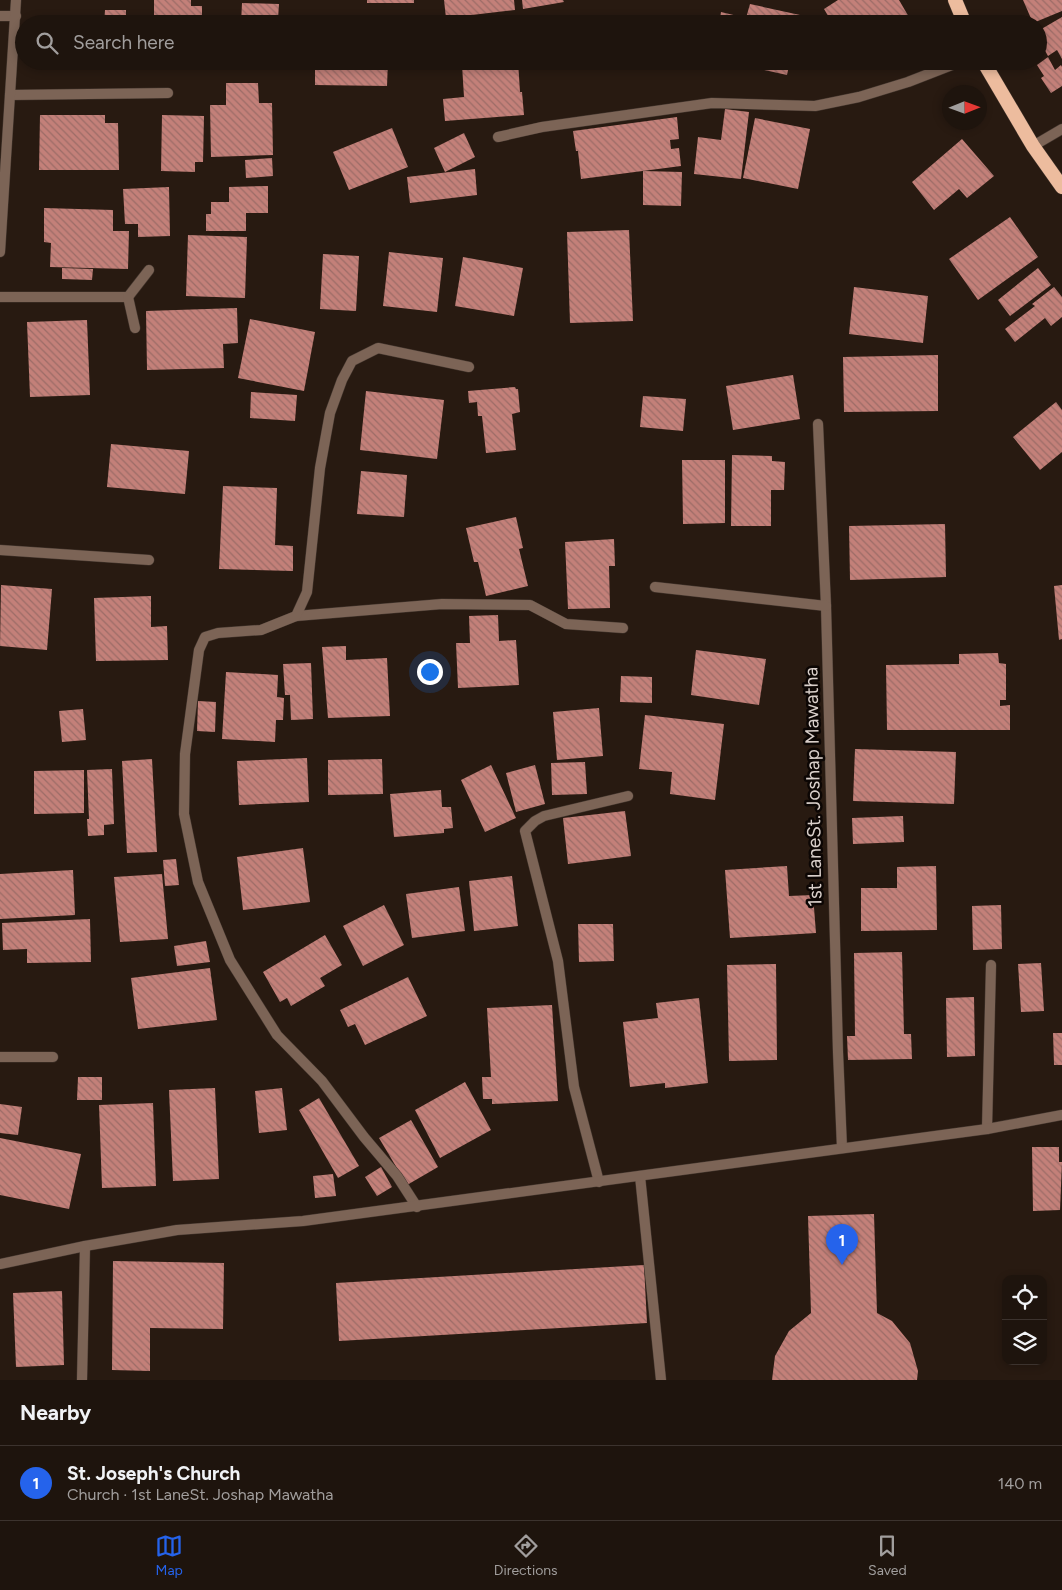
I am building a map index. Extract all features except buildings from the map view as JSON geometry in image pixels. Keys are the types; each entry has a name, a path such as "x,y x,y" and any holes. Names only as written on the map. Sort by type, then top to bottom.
{"highway":[{"path":"955,0 961,15"},
{"path":"988,70 1033,146 1062,187"}],"street":[{"path":"16,0 16,15"},
{"path":"0,16 15,16"},
{"path":"0,252 15,29"},
{"path":"498,137 542,127 712,102 815,106 867,94 936,70"},
{"path":"10,95 168,93"},
{"path":"1033,146 1062,129"},
{"path":"128,297 149,270"},
{"path":"0,297 128,297"},
{"path":"128,297 135,328"},
{"path":"296,616 306,592 320,468 330,413 342,380 352,361 378,348 469,367"},
{"name":"1st LaneSt. Joshap Mawatha","path":"818,424 826,606 842,1148"},
{"path":"0,550 149,560"},
{"path":"655,587 826,606"},
{"path":"417,1207 397,1176 364,1137 322,1081 277,1035 230,960 198,882 184,814 185,754 199,650 205,638 218,633 261,630 296,616 442,604 530,605 566,624 623,628"},
{"path":"599,1182 574,1087 558,961 525,831 544,816 628,796"},
{"path":"987,1129 991,965"},
{"path":"0,1057 52,1057"},
{"path":"0,1264 84,1246 177,1230 304,1221 417,1207 987,1129 1062,1115"},
{"path":"640,1176 661,1380"},
{"path":"82,1380 84,1246"}],"place":[{"name":"St. Joseph's Church","path":"842,1265"}]}
